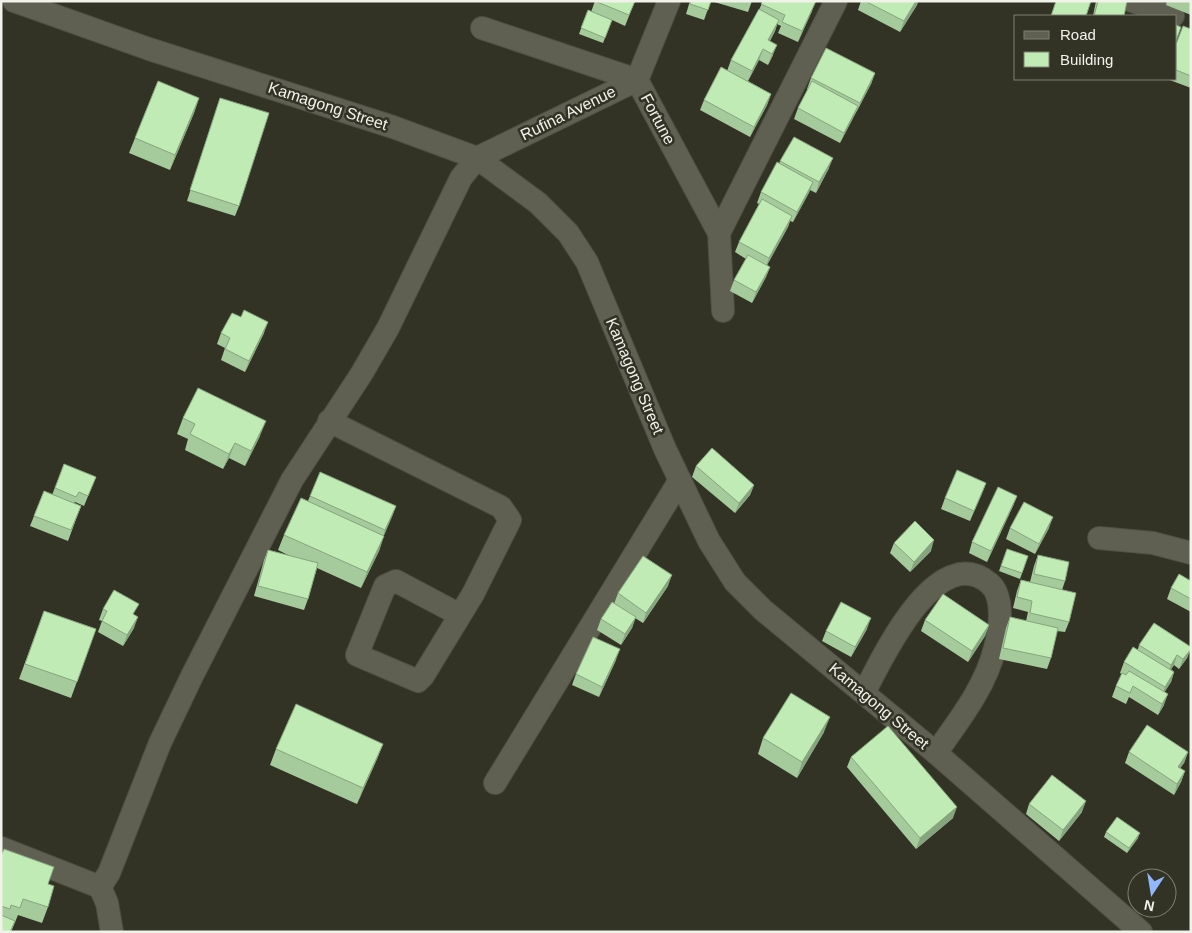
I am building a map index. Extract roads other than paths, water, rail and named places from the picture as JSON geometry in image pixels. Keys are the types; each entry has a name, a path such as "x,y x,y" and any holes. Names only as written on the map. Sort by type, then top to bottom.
{"street":[{"name":"Kamagong Street","path":"14,1 149,50 394,127 478,158 538,203 568,233 587,262 708,541 735,582 763,610 936,753 1142,932"},
{"name":"Rufina Avenue","path":"478,158 637,80 669,1"},
{"path":"719,234 836,1"},
{"path":"1132,1 1169,15"},
{"path":"1177,18 1191,23"},
{"name":"Fortune","path":"482,28 637,80 719,234 723,311"},
{"path":"100,887 109,872 160,743 292,480 362,373 388,328 461,178 478,158"},
{"path":"329,421 500,507 506,512 510,520 460,615 423,676 418,681 358,655 385,586 390,582 396,580 460,615"},
{"path":"495,783 680,480"},
{"path":"1099,538 1153,542 1191,553"},
{"path":"864,693 892,640 926,595 950,575 962,572 974,574 989,583 998,593 1000,607 995,647 980,689 936,753"},
{"path":"1,848 100,887 107,903 112,932"}]}
